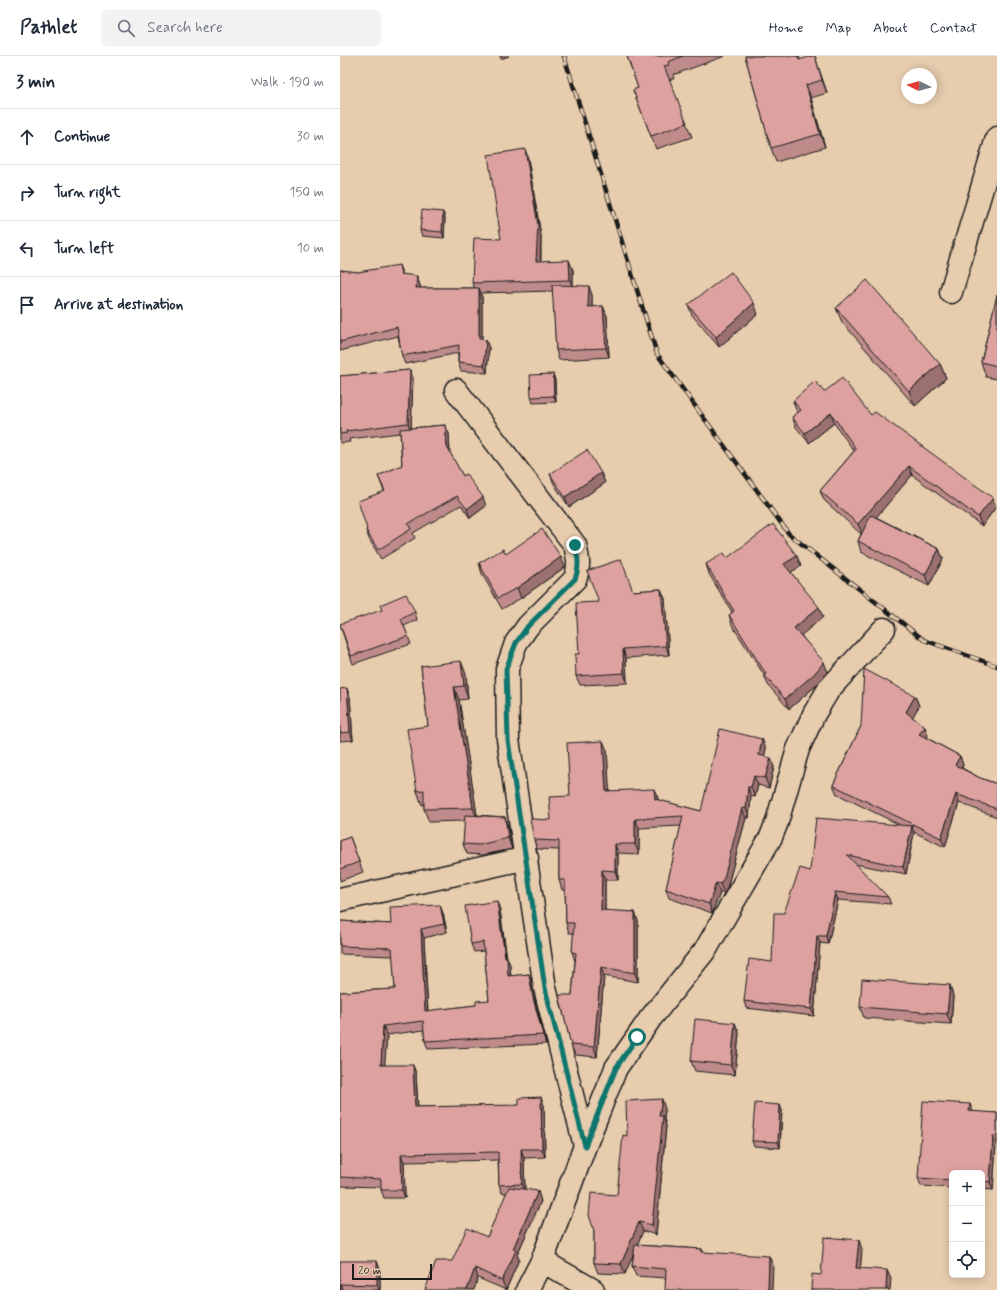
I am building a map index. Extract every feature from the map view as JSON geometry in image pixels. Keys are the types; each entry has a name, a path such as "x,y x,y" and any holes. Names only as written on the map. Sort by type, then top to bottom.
{"street":[{"path":"951,292 997,138"},
{"path":"456,390 575,545 578,559 578,571 575,579 528,626 516,643 506,669 508,740 527,858 545,988 585,1146"},
{"path":"527,1290 542,1261 616,1068 650,1019 706,949 771,837 777,822 798,749 814,714 829,689 884,629"},
{"path":"340,900 527,858"},
{"path":"542,1261 593,1290"}],"building":[{"path":"627,56 683,56 668,62 669,65 664,66 687,123 651,136 633,90 638,88"},
{"path":"745,56 798,56 799,60 815,56 822,80 806,85 820,134 771,148"},
{"path":"525,149 538,225 536,261 569,260 570,280 472,283 474,238 501,239 488,155"},
{"path":"422,210 443,212 442,232 420,230"},
{"path":"399,265 401,274 417,276 416,288 479,288 479,339 486,340 484,365 458,362 459,345 402,356 397,327 340,342 340,270 358,272"},
{"path":"731,272 754,303 716,337 688,305"},
{"path":"867,280 940,364 909,391 836,308"},
{"path":"552,285 589,286 588,307 603,306 606,348 556,350"},
{"path":"997,295 997,366 981,362"},
{"path":"410,370 408,423 346,431 347,433 340,434 340,376"},
{"path":"553,374 554,396 531,397 530,375"},
{"path":"842,378 871,415 875,412 993,498 978,517 909,466 858,524 820,491 856,449 831,413 805,433 792,417 801,410 793,401 815,381 824,392"},
{"path":"445,425 447,447 463,476 466,474 483,497 467,509 457,496 408,524 411,529 378,550 366,530 367,529 358,501 385,491 378,476 402,465 400,429"},
{"path":"587,450 601,473 565,497 550,474"},
{"path":"871,515 939,549 925,575 858,541"},
{"path":"773,524 797,556 784,564 819,607 794,628 824,662 814,674 785,699 764,675 766,674 729,615 734,611 706,564 724,553 727,558"},
{"path":"542,529 561,557 517,588 498,598 479,563 503,549 506,554"},
{"path":"621,559 633,591 661,589 666,646 623,649 624,673 576,676 575,654 579,654 576,603 599,602 587,571"},
{"path":"406,594 415,612 401,619 408,636 351,656 340,624 382,610 380,605"},
{"path":"461,661 464,686 454,687 473,808 424,809 424,790 417,791 407,729 428,726 421,666"},
{"path":"864,669 915,696 906,712 925,727 919,734 960,756 955,765 980,778 997,784 997,809 956,794 941,838 833,785 861,726"},
{"path":"347,688 350,732 340,733 340,689"},
{"path":"720,729 762,739 759,755 771,758 765,778 754,776 751,787 748,787 746,809 742,808 724,878 720,884 716,883 709,904 666,889 683,816 635,819 635,844 615,844 615,871 602,870 601,910 635,912 635,973 601,967 594,1047 571,1045 559,995 572,995 576,953 572,952 574,923 566,923 565,880 559,880 559,841 534,840 530,819 551,820 549,797 570,796 567,743 603,741 606,791 654,789 655,799 701,811"},
{"path":"465,815 505,817 508,838 479,845 463,844"},
{"path":"816,818 912,826 903,867 847,855 888,897 835,892 826,936 817,936 811,1009 744,1001 749,959 772,962 774,913 784,913 800,868 810,871"},
{"path":"350,837 359,862 340,869 340,841"},
{"path":"497,901 505,957 507,957 508,976 529,974 533,998 543,1035 425,1041 423,1021 383,1026 381,1065 413,1065 415,1107 519,1105 519,1098 541,1097 542,1149 521,1149 522,1184 499,1185 498,1152 401,1154 402,1190 381,1190 381,1179 340,1177 340,992 395,989 392,948 340,946 340,921 391,924 390,907 440,905 444,924 421,929 425,1011 476,1005 476,1001 489,1000 483,942 471,944 465,906"},
{"path":"862,979 950,985 947,1014 860,1007"},
{"path":"695,1019 735,1023 731,1065 691,1061"},
{"path":"662,1099 659,1116 663,1116 652,1225 639,1222 621,1264 594,1263 594,1231 589,1215 591,1193 617,1195 623,1135 627,1136 626,1101"},
{"path":"923,1101 970,1104 969,1111 997,1113 997,1136 993,1136 990,1182 985,1181 985,1170 949,1170 949,1180 918,1178"},
{"path":"755,1103 780,1105 778,1142 752,1141"},
{"path":"509,1187 538,1191 513,1249 516,1250 502,1281 475,1268 467,1290 425,1290 436,1261 452,1261 467,1228 487,1237"},
{"path":"824,1237 859,1240 856,1268 887,1270 886,1290 811,1290 812,1274 821,1275"},
{"path":"635,1245 702,1249 701,1252 769,1256 768,1290 665,1290 666,1269 632,1266"},
{"path":"340,1261 377,1261 377,1285 341,1284 340,1290"}],"railway":[{"path":"564,56 657,354 789,534 924,640 997,666"}],"route":[{"path":"575,545 578,559 578,571 575,579 528,626 516,643 506,669 508,740 527,858 545,988 585,1146 616,1068 637,1037"}]}
